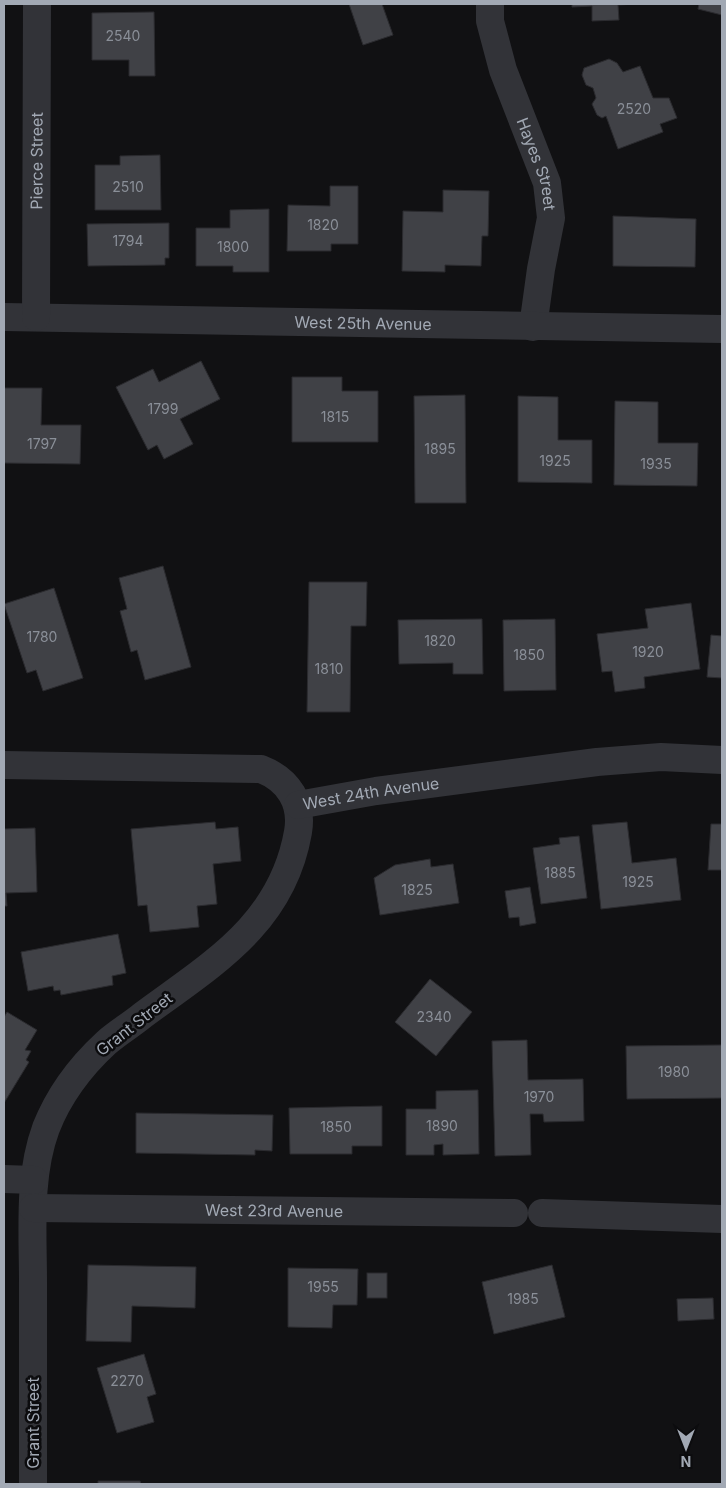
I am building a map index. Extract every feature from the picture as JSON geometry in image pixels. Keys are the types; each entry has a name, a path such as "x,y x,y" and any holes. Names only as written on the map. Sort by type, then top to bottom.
{"street":[{"name":"Pierce Street","path":"36,318 37,4"},
{"name":"Hayes Street","path":"490,4 490,21 503,70 547,182 551,218 541,269 533,327"},
{"name":"West 25th Avenue","path":"4,317 722,329"},
{"name":"West 24th Avenue","path":"4,765 261,769 282,781 291,791 298,805 376,791 597,762 661,756 722,760"},
{"name":"Grant Street","path":"33,1484 34,1180 46,1129 70,1082 85,1064 108,1042 241,940 262,916 282,882 293,852 299,826 298,805"},
{"path":"4,1179 34,1180"},
{"name":"West 23rd Avenue","path":"33,1208 514,1213"},
{"path":"542,1214 722,1219"}],"building":[{"path":"349,4 382,4 393,35 363,45"},
{"path":"572,4 637,4 618,5 619,20 592,21 592,6 572,7"},
{"path":"699,4 722,4 722,15 698,9"},
{"path":"154,12 155,76 129,76 129,60 92,60 92,13"},
{"path":"609,59 617,63 623,72 640,66 653,98 669,98 677,118 660,124 663,132 618,149 606,116 602,118 597,115 592,104 596,98 593,88 586,85 582,75 584,68"},
{"path":"160,155 161,210 95,210 95,165 120,165 120,156"},
{"path":"330,186 358,186 358,244 331,244 331,251 287,251 288,205 330,206"},
{"path":"443,190 489,191 488,236 482,236 481,266 445,265 445,272 402,271 403,211 443,212"},
{"path":"269,209 269,272 233,272 233,266 196,266 196,228 230,228 230,210"},
{"path":"613,216 696,219 695,267 613,266"},
{"path":"169,223 169,258 165,258 165,265 88,266 87,224"},
{"path":"201,361 220,399 180,419 193,444 164,459 157,445 148,450 116,387 153,369 159,382"},
{"path":"292,377 342,377 342,391 378,391 378,442 292,442"},
{"path":"4,388 42,388 41,425 81,425 80,464 4,463"},
{"path":"465,395 466,503 415,503 414,396"},
{"path":"518,396 558,397 558,440 592,440 592,483 518,482"},
{"path":"615,401 658,402 658,443 698,443 697,486 614,485"},
{"path":"163,566 191,667 145,680 137,650 131,652 120,611 127,609 119,578"},
{"path":"309,582 367,582 366,626 351,626 350,712 307,712"},
{"path":"54,588 83,678 43,691 36,670 27,673 4,604"},
{"path":"691,603 700,669 644,677 645,688 615,692 612,671 602,672 597,634 648,628 645,609"},
{"path":"482,619 483,674 453,674 453,663 399,664 398,620"},
{"path":"555,619 556,690 504,691 503,620"},
{"path":"711,635 722,636 722,678 707,677"},
{"path":"215,822 216,829 238,827 241,861 213,864 217,904 197,906 199,927 150,932 147,905 138,906 131,829"},
{"path":"627,822 632,863 676,858 681,900 601,909 592,825"},
{"path":"711,824 722,824 722,870 708,870"},
{"path":"35,828 37,892 6,893 7,906 4,906 4,829"},
{"path":"579,836 587,898 541,904 533,848 560,844 559,838"},
{"path":"430,859 431,867 453,864 459,903 380,915 374,878 395,865"},
{"path":"530,887 536,923 520,926 519,917 509,918 505,891"},
{"path":"118,934 126,973 112,976 113,985 61,995 60,990 54,991 53,986 28,991 21,952"},
{"path":"430,979 472,1012 436,1056 395,1022"},
{"path":"7,1012 37,1030 25,1050 31,1051 26,1060 29,1062 4,1103 4,1017"},
{"path":"527,1040 528,1080 583,1079 584,1121 544,1122 543,1114 530,1114 531,1155 495,1156 492,1041"},
{"path":"722,1045 722,1098 627,1099 626,1046"},
{"path":"478,1090 479,1154 443,1155 443,1144 434,1145 434,1155 406,1155 406,1109 436,1109 436,1091"},
{"path":"382,1106 382,1146 352,1146 352,1154 290,1154 289,1108"},
{"path":"136,1113 273,1115 272,1151 255,1150 255,1155 136,1153"},
{"path":"88,1265 196,1267 195,1308 132,1306 131,1342 86,1341"},
{"path":"552,1265 565,1317 494,1334 482,1282"},
{"path":"288,1268 358,1269 357,1305 333,1305 332,1328 288,1327"},
{"path":"367,1273 387,1273 387,1298 367,1298"},
{"path":"713,1298 714,1319 678,1321 677,1299"},
{"path":"144,1354 156,1394 147,1397 154,1422 117,1433 97,1368"},
{"path":"98,1481 140,1481 141,1484 98,1484"}]}
